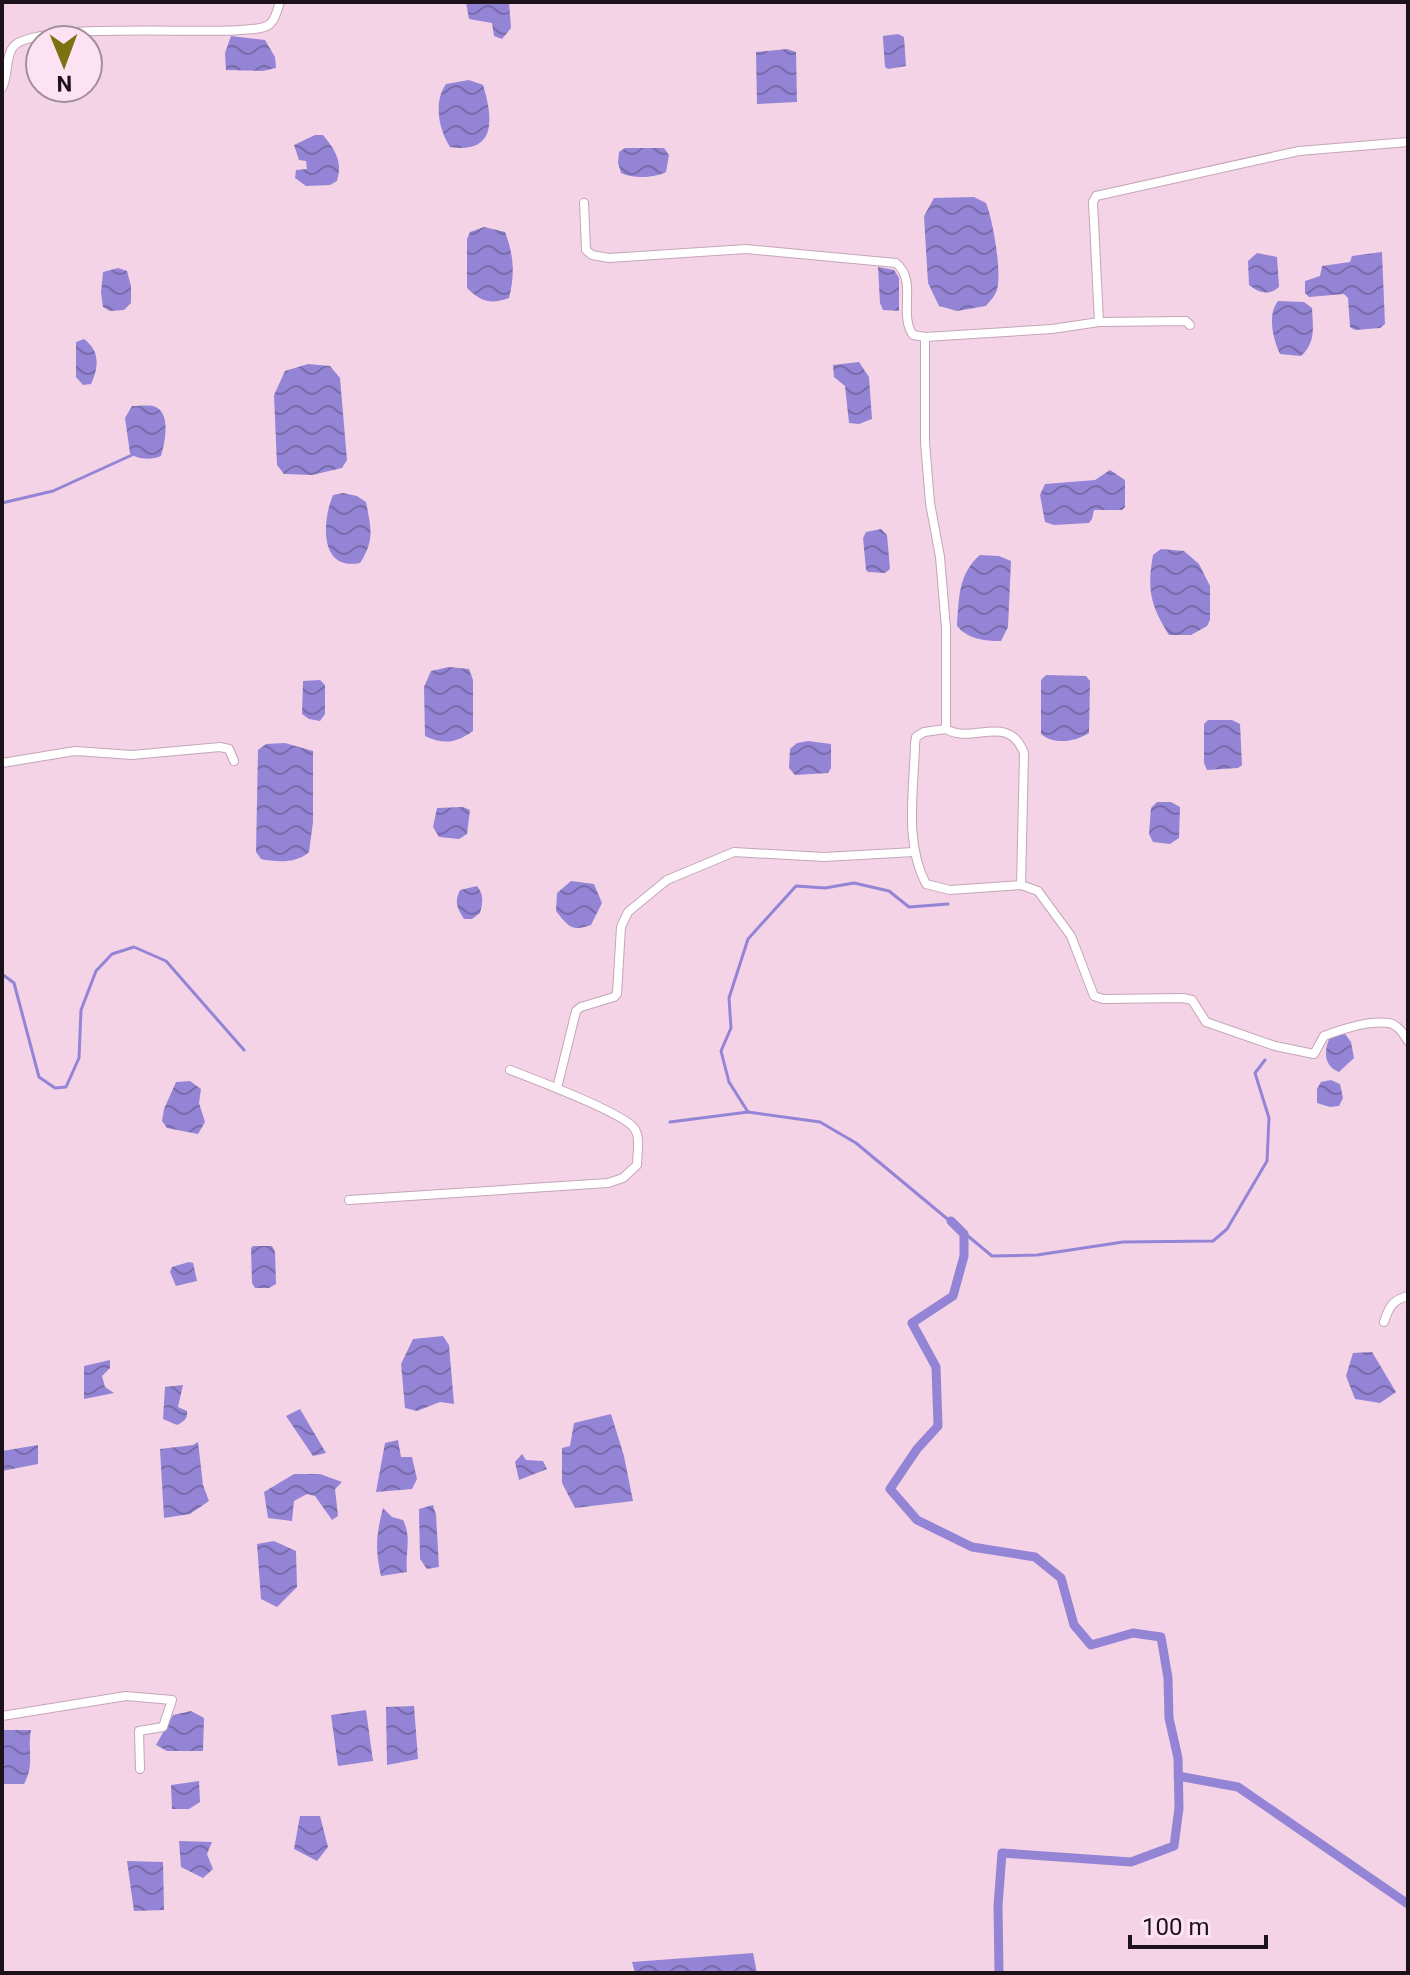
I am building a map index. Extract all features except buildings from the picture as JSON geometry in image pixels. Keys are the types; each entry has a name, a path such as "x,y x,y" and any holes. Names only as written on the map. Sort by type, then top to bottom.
{"street":[{"path":"2,88 8,78 13,47 26,38 49,34 219,32 258,28 267,26 273,20 280,2"},
{"path":"1099,322 1093,202 1096,196 1299,151 1408,142"},
{"path":"584,203 586,250 592,255 609,258 746,249 896,263 902,268 906,281 908,328 913,335 925,337 1052,329 1099,322 1186,321 1190,325"},
{"path":"925,337 925,442 946,628 946,729"},
{"path":"1021,885 1024,753 1020,742 1004,731 956,733 946,729 924,732 916,737 914,852 916,865 926,884 950,890 1021,885 1038,891 1071,936 1094,996 1103,999 1192,1000 1206,1022 1275,1046 1314,1054 1324,1036 1368,1025 1391,1023 1402,1031 1408,1041"},
{"path":"2,763 75,751 132,755 220,747 229,749 234,761"},
{"path":"557,1088 576,1011 617,994 621,927 628,912 667,880 734,852 824,857 914,852"},
{"path":"349,1200 608,1183 623,1178 637,1165 634,1128 557,1088 510,1070"},
{"path":"1384,1322 1389,1307 1397,1299 1408,1296"},
{"path":"2,1716 126,1696 172,1700 163,1727 139,1731 140,1769"}],"water":[{"path":"466,2 509,2 511,28 502,39 494,36 492,23 469,19"},
{"path":"898,34 904,37 906,66 888,69 885,67 883,36"},
{"path":"231,36 265,40 275,57 276,68 263,71 226,70 225,53"},
{"path":"787,49 796,52 797,102 757,104 756,52"},
{"path":"469,80 483,85 489,110 488,131 476,145 450,147 440,124 442,91 446,84"},
{"path":"315,135 323,135 337,156 337,181 330,185 306,186 295,178 296,170 307,169 306,161 299,160 294,145"},
{"path":"625,148 664,148 669,155 666,172 644,177 621,173 619,152"},
{"path":"974,197 986,203 989,211 996,246 998,282 996,292 986,306 957,311 939,306 928,283 924,216 934,198"},
{"path":"484,227 505,232 513,265 509,298 486,300 467,288 467,239 470,232"},
{"path":"1382,252 1385,324 1380,328 1355,330 1350,327 1348,298 1344,294 1309,297 1305,293 1305,281 1320,276 1322,266 1350,262 1352,256"},
{"path":"1257,253 1277,257 1279,287 1272,292 1260,292 1249,285 1248,261"},
{"path":"878,267 894,270 899,278 899,311 883,310"},
{"path":"118,268 127,271 131,303 124,310 110,311 103,307 103,272"},
{"path":"1278,301 1304,302 1312,308 1311,340 1301,356 1280,354 1277,348 1272,320"},
{"path":"84,339 93,349 97,365 91,384 83,385 76,377 76,342"},
{"path":"859,362 869,377 872,419 859,424 849,423 845,386 834,377 833,365"},
{"path":"308,364 330,366 340,378 347,460 342,468 312,475 284,474 277,465 274,395 285,371"},
{"path":"132,406 153,406 163,414 166,428 161,456 145,459 130,453 125,418"},
{"path":"1110,470 1125,480 1125,507 1122,510 1094,510 1089,523 1054,525 1045,522 1040,495 1045,484 1095,480"},
{"path":"343,493 366,502 370,534 360,563 337,559 327,542 329,506 333,495"},
{"path":"881,529 887,535 890,569 885,573 868,572 863,538 866,532"},
{"path":"1161,549 1184,551 1199,564 1210,586 1210,620 1207,626 1191,635 1169,635 1154,605 1150,587 1151,567 1153,555"},
{"path":"980,555 999,556 1011,561 1008,627 1001,641 977,638 957,626 964,578"},
{"path":"449,667 469,669 473,680 473,731 444,742 425,736 424,687 431,671"},
{"path":"1046,675 1086,676 1090,681 1089,733 1065,741 1052,740 1041,734 1041,680"},
{"path":"320,680 325,685 325,714 320,721 302,714 303,681"},
{"path":"1208,720 1232,720 1240,724 1242,765 1238,768 1207,770 1204,763 1204,724"},
{"path":"285,743 313,751 313,822 309,852 292,860 273,861 261,859 256,852 258,750 266,744"},
{"path":"797,743 831,744 831,768 828,773 795,775 789,768 790,749"},
{"path":"1157,802 1171,802 1180,807 1179,838 1170,844 1153,842 1149,834 1151,808"},
{"path":"463,807 470,810 467,834 459,839 439,837 433,827 437,808"},
{"path":"571,881 594,884 602,903 591,925 579,928 570,926 556,911 557,893"},
{"path":"477,886 482,899 480,913 472,919 464,919 457,905 458,894 460,890"},
{"path":"1345,1034 1351,1042 1354,1058 1339,1072 1328,1062 1327,1047 1330,1037"},
{"path":"1331,1080 1340,1084 1343,1098 1339,1106 1317,1103 1317,1089 1321,1082"},
{"path":"190,1081 201,1089 199,1103 205,1122 198,1134 167,1128 162,1121 176,1082"},
{"path":"253,1246 272,1246 275,1252 276,1284 269,1288 255,1288 252,1283"},
{"path":"193,1263 197,1281 176,1286 170,1272 172,1267"},
{"path":"443,1336 449,1345 454,1404 440,1402 417,1411 405,1408 401,1364 413,1339"},
{"path":"1372,1352 1396,1392 1380,1403 1355,1399 1346,1376 1353,1353"},
{"path":"110,1360 110,1368 102,1376 105,1387 114,1393 84,1399 84,1366"},
{"path":"183,1385 178,1407 187,1414 185,1420 177,1425 163,1419 165,1387"},
{"path":"300,1409 326,1453 313,1456 286,1416"},
{"path":"611,1414 633,1501 575,1508 562,1483 562,1448 570,1446 574,1423"},
{"path":"398,1440 401,1457 412,1457 417,1479 412,1489 376,1492 385,1443"},
{"path":"198,1442 203,1485 209,1501 190,1514 164,1518 160,1449"},
{"path":"38,1445 38,1464 2,1471 2,1451"},
{"path":"522,1454 526,1460 543,1461 547,1469 519,1480 515,1462"},
{"path":"294,1474 320,1474 342,1482 335,1489 338,1516 332,1520 315,1496 307,1494 294,1501 292,1521 268,1518 264,1492"},
{"path":"433,1505 439,1567 427,1569 420,1559 419,1509"},
{"path":"383,1508 392,1517 403,1520 406,1526 407,1572 381,1576 377,1542"},
{"path":"274,1541 296,1551 297,1587 277,1607 261,1599 257,1544"},
{"path":"414,1706 418,1759 387,1765 386,1707"},
{"path":"366,1710 373,1761 338,1766 331,1715"},
{"path":"191,1711 204,1718 203,1751 167,1751 156,1745 173,1715"},
{"path":"2,1730 31,1730 30,1764 24,1784 5,1784 2,1782"},
{"path":"199,1781 200,1802 189,1809 172,1809 171,1785"},
{"path":"300,1816 320,1816 328,1847 317,1861 294,1849"},
{"path":"179,1841 212,1842 207,1854 213,1869 203,1878 181,1867"},
{"path":"127,1861 163,1862 164,1910 134,1911"},
{"path":"753,1953 757,1973 635,1973 632,1962"}],"waterway":[{"path":"2,503 53,491 132,455"},
{"path":"748,1112 729,1082 721,1051 731,1028 729,998 748,939 796,886 825,888 854,883 889,891 909,907 948,904"},
{"path":"2,974 14,983 39,1077 55,1088 66,1087 79,1058 81,1010 96,971 112,954 134,947 166,961 244,1050"},
{"path":"670,1122 748,1112 820,1122 856,1143 992,1256 1037,1255 1123,1242 1213,1241 1227,1229 1267,1161 1269,1118 1255,1073 1265,1060"},
{"path":"951,1221 964,1234 964,1256 953,1296 912,1323 936,1367 938,1426 917,1449 890,1489 917,1520 972,1547 1035,1557 1061,1578 1074,1625 1091,1645 1133,1633 1161,1637 1168,1678 1169,1718 1178,1758 1179,1808 1174,1846 1131,1862 1002,1853 998,1906 999,1973"},
{"path":"1178,1776 1238,1787 1408,1904"}]}
